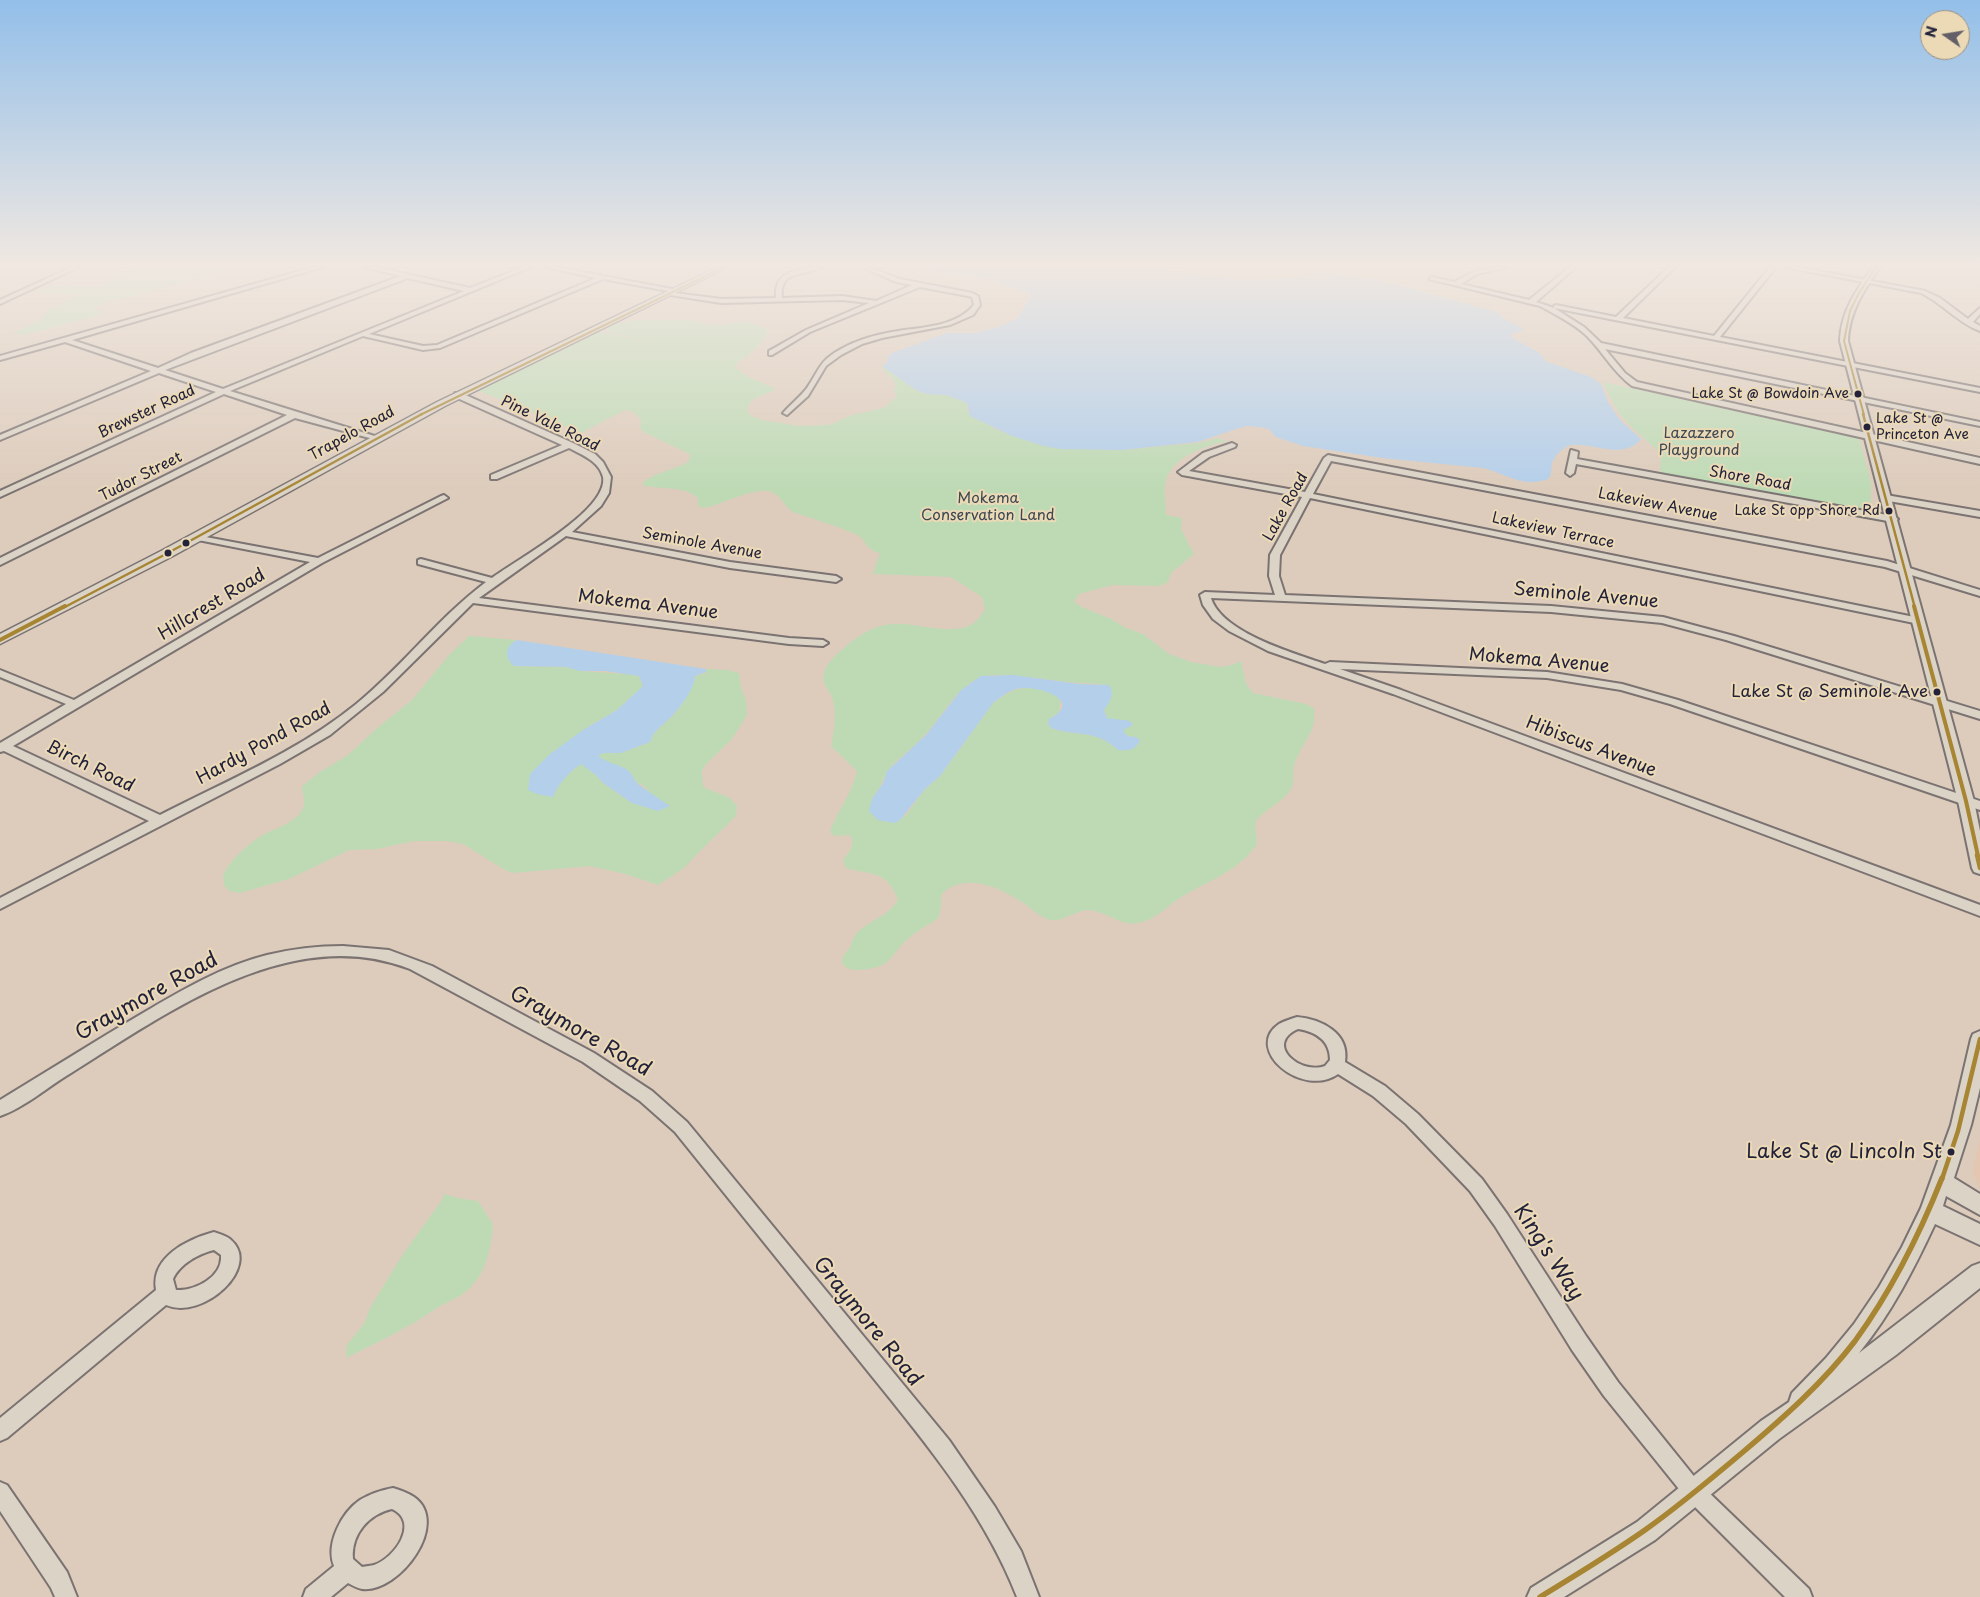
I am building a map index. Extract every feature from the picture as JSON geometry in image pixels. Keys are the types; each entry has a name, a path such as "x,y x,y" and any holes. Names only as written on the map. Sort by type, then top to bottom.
{"main road":[{"name":"Trapelo Road","path":"0,640 198,537 377,438 570,342"}],"street":[{"path":"0,358 60,342"},
{"path":"71,342 294,415 377,438"},
{"path":"0,438 230,342"},
{"name":"Brewster Road","path":"0,494 225,391 344,342"},
{"path":"395,342 423,348 438,347 451,342"},
{"path":"772,353 791,342"},
{"path":"787,413 810,388 826,362 862,342"},
{"path":"1595,342 1605,355 1635,384 1980,461"},
{"path":"1734,342 1980,390"},
{"path":"1844,342 1906,568 1918,621 1966,801 1980,868"},
{"path":"1598,345 1980,424"},
{"name":"Pine Vale Road","path":"458,396 592,456 604,468 608,479 605,494"},
{"name":"Tudor Street","path":"0,562 294,415"},
{"path":"494,476 570,445"},
{"name":"Lakeview Terrace","path":"1232,445 1206,454 1182,472 1918,621"},
{"name":"Shore Road","path":"1570,473 1573,456 1892,519"},
{"name":"Lake Road","path":"1281,598 1274,576 1275,556 1328,458"},
{"name":"Lakeview Avenue","path":"1328,458 1906,568 1980,593"},
{"name":"Hardy Pond Road","path":"0,904 302,747 331,729 363,704 470,600 493,581 563,534 589,513 605,494"},
{"name":"Hillcrest Road","path":"2,747 319,561 444,498"},
{"path":"1886,498 1980,514"},
{"name":"Seminole Avenue","path":"563,534 738,566 836,579"},
{"path":"198,537 319,561"},
{"path":"421,562 493,581"},
{"name":"Seminole Avenue","path":"1205,596 1551,609 1656,619 1730,638 1980,715"},
{"name":"Hibiscus Avenue","path":"1205,596 1208,605 1217,617 1233,629 1272,649 1406,695 1606,772 1980,911"},
{"name":"Mokema Avenue","path":"470,600 790,641 823,643"},
{"name":"Mokema Avenue","path":"1315,664 1547,675 1622,687 1674,702 1980,806"},
{"path":"0,673 75,704"},
{"name":"Birch Road","path":"2,747 160,821"},
{"name":"Graymore Road","path":"0,1109 182,998 238,972 265,962 295,955 342,952 374,954 410,962 480,1001 538,1029 612,1072 648,1097 681,1127 942,1447 988,1514 1013,1558 1028,1597"},
{"path":"1770,1430 1835,1365 1883,1301 1918,1238 1931,1211 1959,1131 1980,1039"},
{"name":"King's Way","path":"1336,1066 1379,1091 1412,1119 1476,1184 1506,1227 1611,1390 1694,1492 1802,1597"},
{"path":"1942,1182 1980,1205"},
{"path":"1931,1211 1980,1235"},
{"path":"1540,1597 1646,1531 1770,1430 1888,1347 1980,1274"},
{"path":"0,1431 166,1294"},
{"path":"0,1492 59,1580 66,1597"},
{"path":"314,1597 347,1570"}],"shaded area":[{"path":"1980,1138 1980,1188 1972,1171"}],"green space":[{"name":"Mokema Conservation Land","path":"576,342 645,342 656,344 647,342 762,342 748,356 736,363 740,364 734,367 749,377 774,388 773,391 753,400 748,406 747,411 751,416 763,420 799,426 829,425 852,415 884,408 897,396 894,391 894,380 882,366 916,390 927,394 947,395 968,403 967,410 995,429 1044,446 1122,450 1198,443 1218,438 1227,441 1200,449 1183,458 1176,464 1166,480 1166,515 1182,518 1181,529 1194,554 1171,573 1168,582 1159,586 1112,585 1079,594 1074,602 1126,628 1143,634 1169,654 1191,662 1221,667 1241,661 1246,684 1253,693 1306,704 1314,708 1313,725 1294,766 1291,789 1257,819 1255,824 1257,844 1250,853 1233,868 1183,896 1151,919 1132,924 1087,910 1051,920 1040,916 1009,894 991,886 963,883 944,892 939,917 910,937 884,964 870,969 859,970 845,967 842,963 844,954 850,947 856,934 890,909 898,899 883,878 846,868 843,860 851,848 852,839 850,835 835,836 830,832 852,787 857,771 831,746 835,715 832,697 823,680 825,669 839,652 850,643 867,631 879,626 902,624 946,629 967,627 976,621 985,610 982,597 951,577 873,574 880,553 871,549 861,538 853,533 793,512 774,493 759,491 704,508 698,506 698,499 687,492 642,485 651,477 689,461 690,454 643,432 640,427 641,420 634,412 625,410 581,433 477,390","holes":["993,675 1101,684 1109,702 1104,710 1107,718 1115,721 1124,721 1126,728 1123,730 1127,736 1131,736 1118,750 1110,743 1094,736 1051,728 1048,724 1052,717 1058,713 1060,698 1051,692 1040,689 1023,688 1015,690 993,703 940,776 925,789 906,815 895,823 872,799 890,768 923,737 954,699 971,683"]},
{"name":"Lazazzero Playground","path":"1603,382 1857,438 1860,441 1871,483 1871,508 1866,511 1660,475 1661,453 1620,414"},
{"path":"469,636 517,640 514,641 514,666 566,667 580,671 639,676 643,686 617,710 583,730 544,760 553,797 564,778 581,764 603,783 632,803 669,806 650,793 643,785 638,784 626,769 605,761 598,756 603,753 621,753 650,742 656,731 684,702 695,676 706,673 706,669 727,670 739,673 741,688 746,701 747,715 732,739 706,764 702,771 703,787 730,798 737,806 736,816 684,868 658,885 625,874 590,866 513,873 463,844 447,841 414,841 377,849 349,850 289,879 240,893 229,891 224,885 223,875 226,869 239,853 255,840 298,816 304,805 302,786 320,772 348,755 377,728 412,700 449,655"},
{"path":"444,1194 478,1201 493,1224 489,1253 478,1279 464,1293 402,1330 346,1358 347,1345 365,1322 370,1308 401,1257 442,1200"}],"water":[{"path":"924,342 1519,342 1541,354 1545,361 1591,377 1601,384 1608,402 1620,420 1641,439 1626,449 1617,450 1580,445 1568,446 1553,460 1549,478 1534,482 1521,481 1483,468 1382,458 1303,446 1276,437 1269,429 1247,426 1198,442 1122,450 1061,449 1012,436 970,416 967,403 947,395 927,394 916,390 882,366 888,361 887,358 892,353"},
{"path":"517,640 706,669 706,672 695,676 684,702 656,731 650,742 621,753 603,753 598,756 626,769 638,784 670,806 658,811 632,803 603,783 581,764 564,779 553,797 528,790 530,774 550,754 583,730 617,710 643,686 639,676 605,671 580,671 566,667 514,666 507,652 510,645"},
{"path":"1013,675 1080,684 1109,685 1112,695 1104,710 1107,718 1130,721 1133,725 1123,730 1127,736 1136,737 1140,740 1132,749 1118,750 1110,743 1094,736 1051,728 1048,724 1049,719 1059,712 1062,706 1060,700 1054,695 1035,689 1016,689 993,703 940,776 925,789 900,820 895,823 878,820 869,811 872,799 883,783 887,771 926,735 961,690 981,676"}],"transit line":[{"path":"0,640 166,554 441,404 570,342"},
{"path":"1844,342 1966,801 1980,868"},
{"path":"1540,1597 1622,1547 1691,1495 1801,1402 1854,1342 1881,1303 1905,1262 1926,1220 1958,1131 1980,1039"}],"place":[{"name":"Lake St @ Bowdoin Ave","path":"1858,394"},
{"name":"Lake St @ Princeton Ave","path":"1867,427"},
{"name":"Lake St opp Shore Rd","path":"1889,511"},
{"name":"Lake St @ Seminole Ave","path":"1937,692"},
{"name":"Lake St @ Lincoln St","path":"1951,1152"}]}
